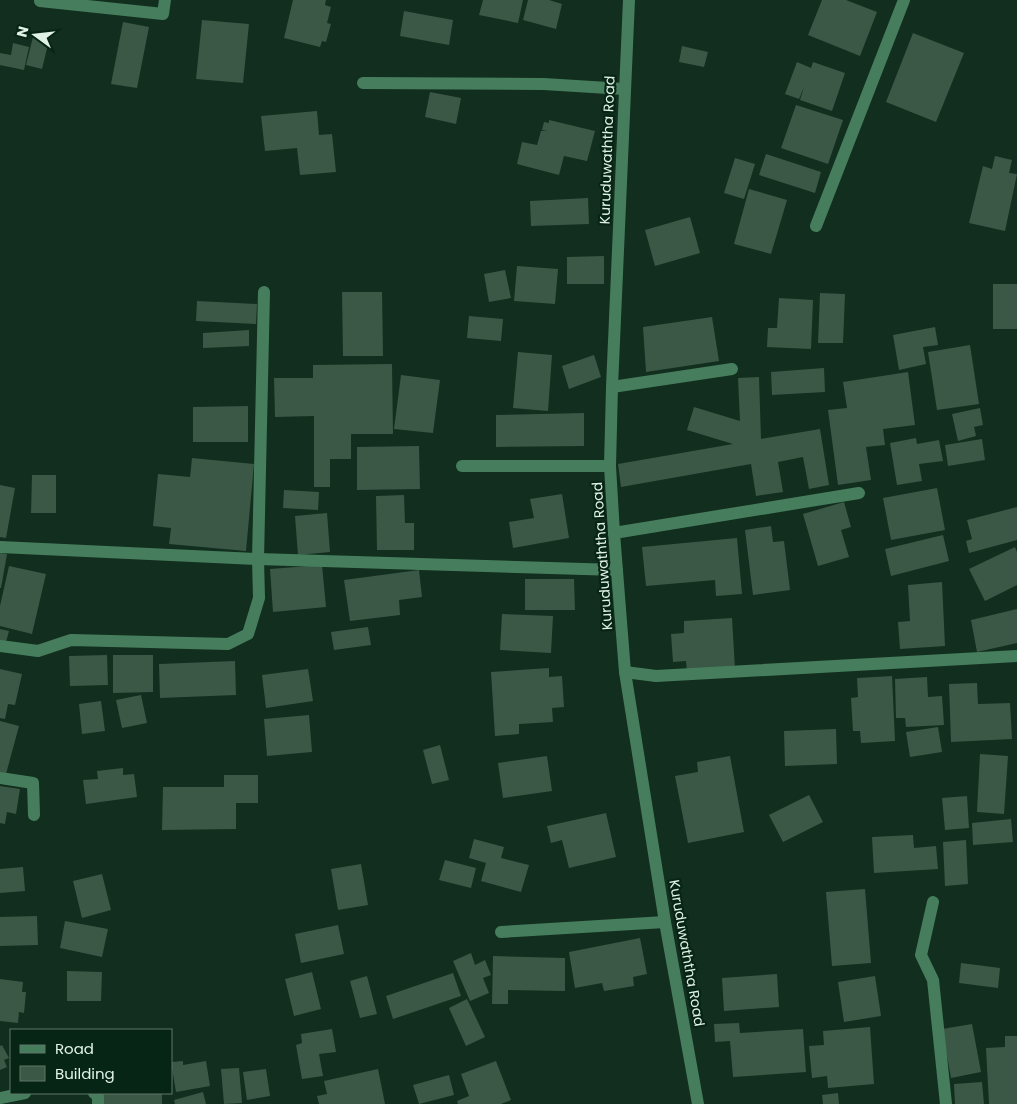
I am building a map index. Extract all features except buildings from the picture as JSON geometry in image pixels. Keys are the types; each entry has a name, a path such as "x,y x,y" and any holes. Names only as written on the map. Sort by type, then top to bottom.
{"street":[{"path":"40,1 163,14 165,0"},
{"name":"Kuruduwaththa Road","path":"629,0 612,387 610,466 614,533 625,672 665,922 698,1104"},
{"path":"816,226 904,0"},
{"path":"364,83 544,84 624,89"},
{"path":"0,646 38,651 71,640 228,644 248,634 259,598 258,558 264,292"},
{"path":"612,387 732,369"},
{"path":"462,466 610,466"},
{"path":"614,533 858,493"},
{"path":"0,547 617,570"},
{"path":"625,672 656,676 1017,656"},
{"path":"0,778 33,783 34,815"},
{"path":"933,902 921,955 932,980 946,1104"},
{"path":"501,932 665,922"},
{"path":"0,1098 20,1094"}]}
